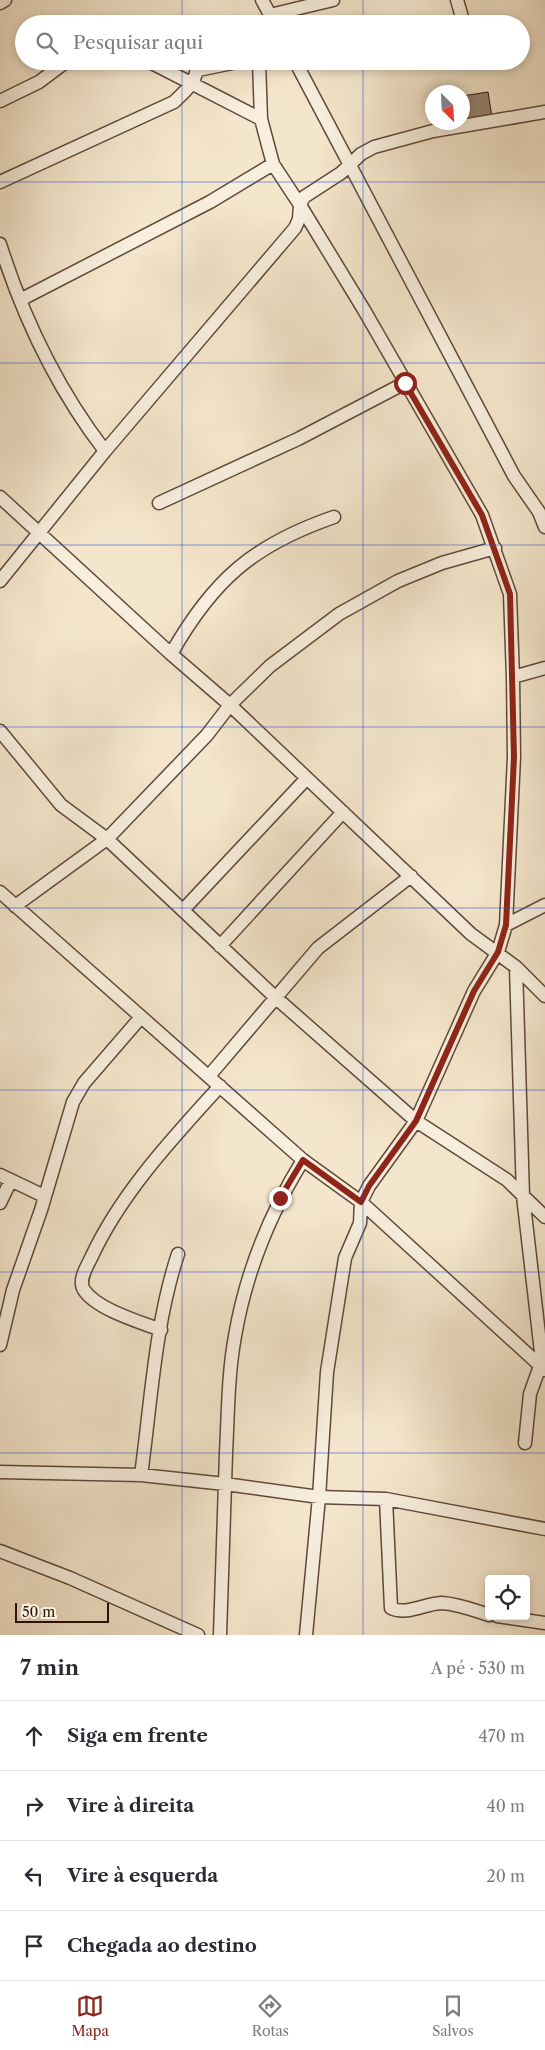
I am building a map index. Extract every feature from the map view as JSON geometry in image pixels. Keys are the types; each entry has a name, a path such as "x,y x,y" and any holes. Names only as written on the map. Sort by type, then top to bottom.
{"street":[{"path":"0,3 5,0"},
{"path":"262,0 268,15"},
{"path":"289,15 333,0"},
{"path":"457,0 461,15"},
{"path":"0,101 39,82 55,70"},
{"path":"166,70 261,119"},
{"path":"0,182 174,102 193,83 196,70"},
{"path":"259,70 261,119 273,164 364,310 482,515 510,594 513,677 514,757 506,925 498,952 474,991 416,1121 369,1186 361,1202 360,1223 345,1258 327,1372 319,1497 306,1635"},
{"path":"300,70 514,476 542,510 545,527"},
{"path":"0,581 105,451 295,228 299,219 300,205 308,194 341,173 350,163 374,147 433,131 545,112"},
{"path":"20,300 210,202 273,164"},
{"path":"0,244 20,300 67,396 105,451"},
{"path":"159,503 298,439 405,383"},
{"path":"0,497 171,654 230,705 470,934 498,952 545,996"},
{"path":"171,654 205,601 236,569 272,544 308,526 334,517"},
{"path":"15,906 107,839 206,735 230,705 270,666 339,614 398,580 442,563 495,548"},
{"path":"513,677 545,668"},
{"path":"0,731 61,805 107,839 275,997 416,1121 507,1180 545,1217"},
{"path":"184,910 307,778"},
{"path":"220,946 343,812"},
{"path":"209,1076 318,948 411,876"},
{"path":"0,892 303,1160 361,1202 543,1368"},
{"path":"506,925 545,905"},
{"path":"516,967 522,1196 543,1368 530,1394 525,1443"},
{"path":"0,1345 13,1290 73,1102 84,1083 141,1018"},
{"path":"161,1330 98,1304 84,1290 82,1283 84,1273 104,1230 124,1199 165,1148 220,1086"},
{"path":"220,1635 228,1396 235,1336 252,1268 266,1230 280,1198 303,1160"},
{"path":"0,1203 5,1178 44,1196"},
{"path":"141,1475 169,1281 178,1254"},
{"path":"0,1472 141,1475 319,1497 386,1499 545,1529"},
{"path":"386,1499 391,1608 403,1610 441,1603 468,1607 485,1613"},
{"path":"0,1551 70,1578 198,1635"},
{"path":"524,1620 545,1623"}],"building":[{"path":"488,92 492,117 470,120 470,95"}],"route":[{"path":"280,1198 303,1160 361,1202 369,1186 416,1121 474,991 498,952 506,925 514,757 510,594 482,515 405,383"}]}
